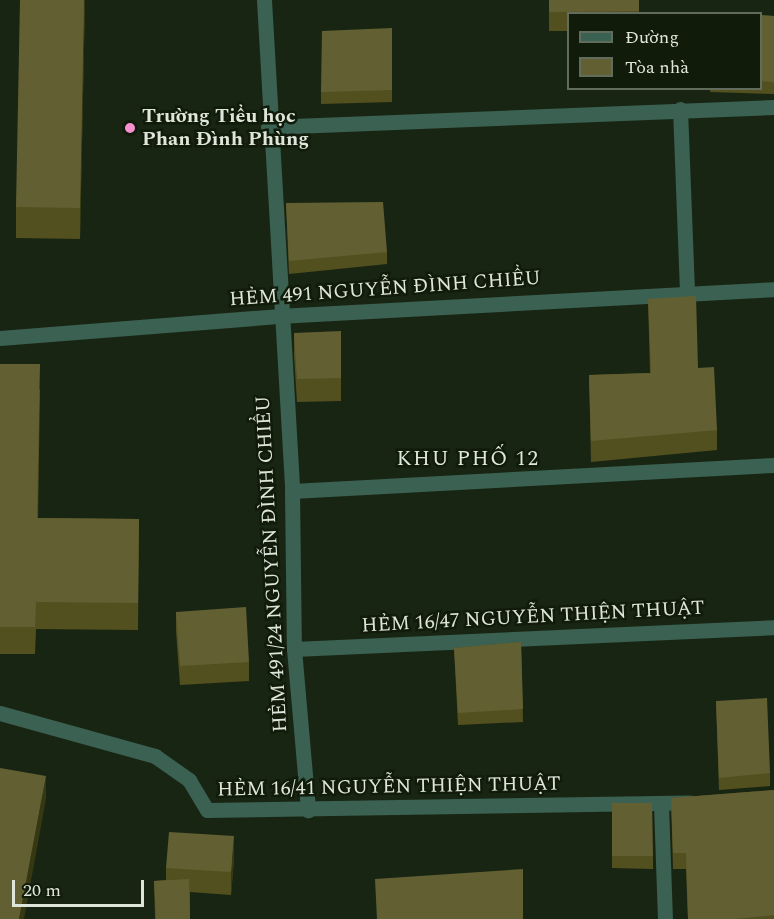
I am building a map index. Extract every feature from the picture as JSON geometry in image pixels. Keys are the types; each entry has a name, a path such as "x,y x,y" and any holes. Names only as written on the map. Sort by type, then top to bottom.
{"street":[{"name":"HẺM 491/24 NGUYỄN ĐÌNH CHIỂU","path":"264,0 278,316 292,491 294,649 308,810"},
{"path":"268,127 774,107"},
{"path":"680,110 687,292"},
{"name":"HẺM 491 NGUYỄN ÐÌNH CHIỂU","path":"0,338 278,316 774,289"},
{"path":"292,491 774,465"},
{"name":"HẺM 16/47 NGUYỄN THIỆN THUẬT","path":"294,649 774,627"},
{"name":"HẺM 16/41 NGUYỄN THIỆN THUẬT","path":"0,713 155,756 189,780 207,810 662,804 706,801"},
{"path":"662,804 665,919"}],"building":[{"path":"20,0 84,0 80,208 16,207"},
{"path":"549,0 639,0 639,11 549,12"},
{"path":"762,15 774,16 774,82 762,81"},
{"path":"392,28 392,90 321,92 322,31"},
{"path":"383,202 387,252 289,261 286,203"},
{"path":"696,296 698,368 714,367 717,430 591,441 589,375 651,373 648,299"},
{"path":"341,331 341,378 297,379 294,333"},
{"path":"0,364 40,364 37,518 139,519 138,603 36,602 35,627 0,627"},
{"path":"246,607 249,662 180,666 176,612"},
{"path":"521,642 523,709 458,713 454,648"},
{"path":"767,698 770,773 719,778 716,701"},
{"path":"0,768 46,776 19,919 0,919"},
{"path":"774,790 774,915 735,919 688,919 686,853 673,853 671,798"},
{"path":"612,803 652,803 653,856 612,856"},
{"path":"169,832 234,836 231,872 166,868"},
{"path":"523,869 523,919 377,919 375,879"},
{"path":"189,879 190,919 156,919 154,881"}],"place":[{"name":"Trường Tiểu học Phan Đình Phùng","path":"130,128"}],"district":[{"name":"KHU PHỐ 12","path":"468,459"}]}
